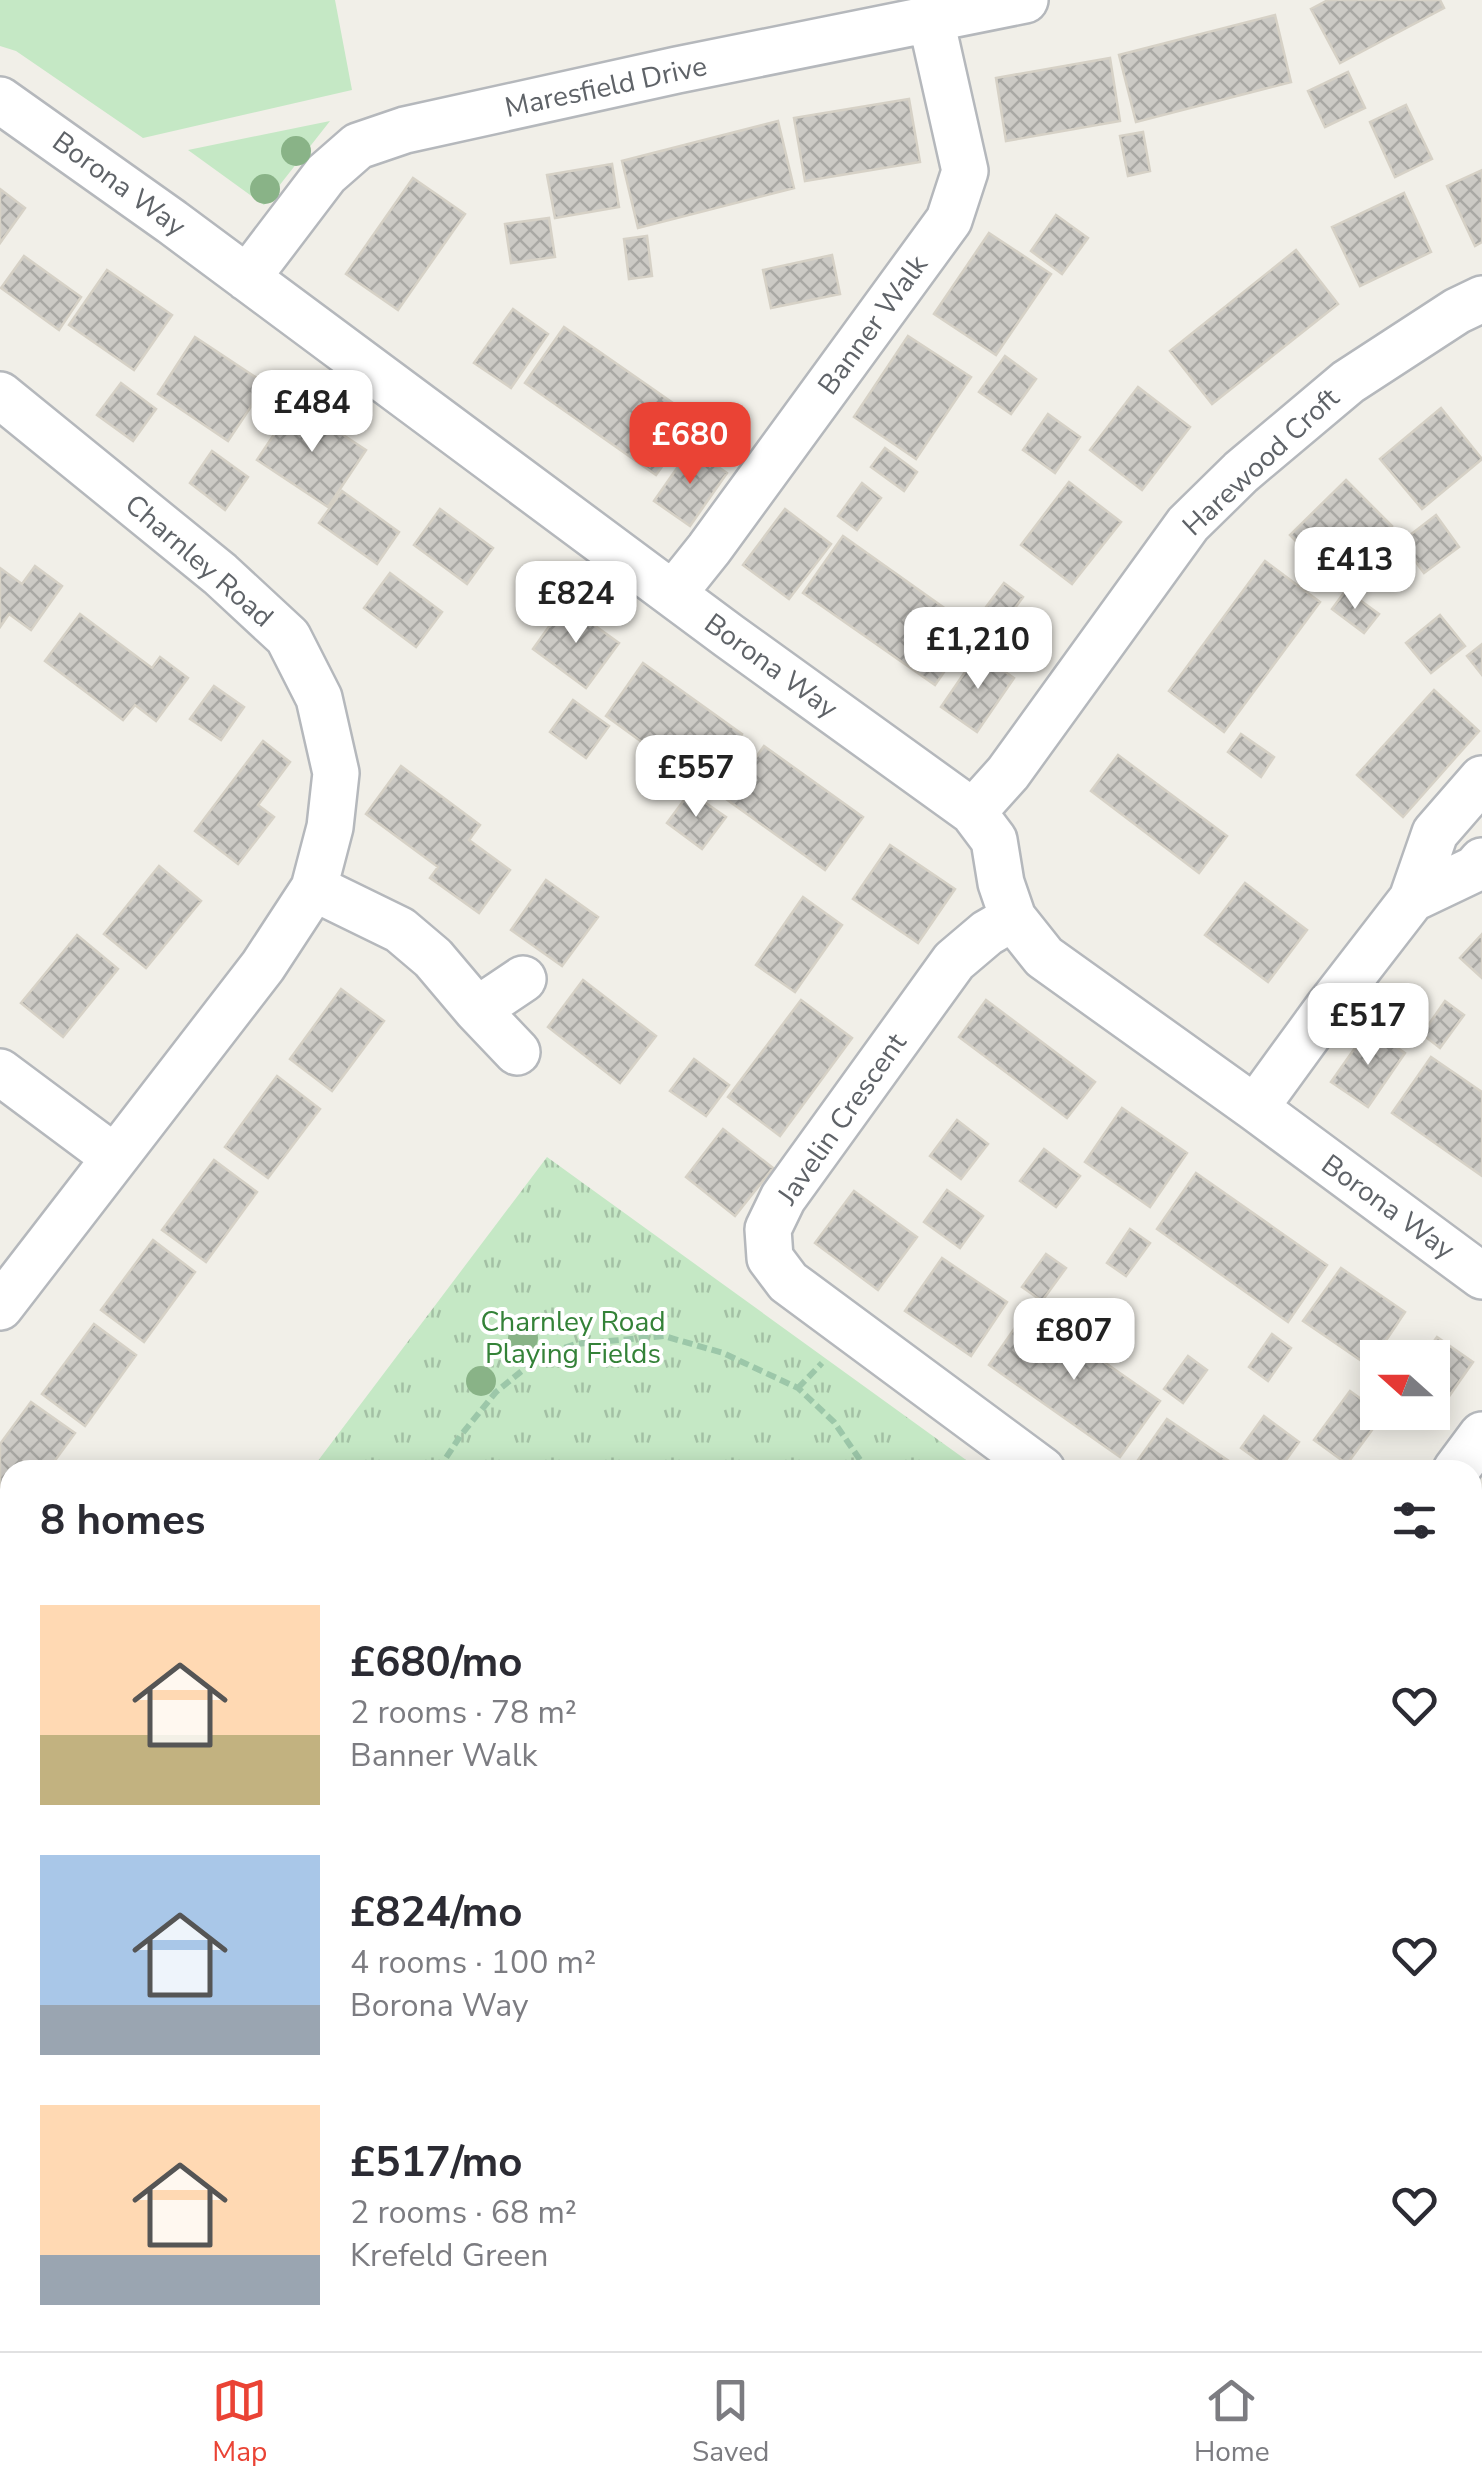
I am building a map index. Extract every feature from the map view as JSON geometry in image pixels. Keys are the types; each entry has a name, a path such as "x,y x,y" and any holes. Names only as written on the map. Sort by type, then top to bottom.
{"street":[{"name":"Maresfield Drive","path":"247,278 326,174 358,146 405,130 623,82 1025,0"},
{"name":"Banner Walk","path":"673,594 950,220 964,171 931,20"},
{"name":"Borona Way","path":"0,100 973,812 994,840 1001,883 1013,918 1044,957 1482,1276"},
{"name":"Harewood Croft","path":"973,812 1008,773 1188,524 1241,472 1348,382 1482,299"},
{"name":"Charnley Road","path":"0,394 220,574 288,637 320,698 336,773 330,827 314,888 263,966 0,1306"},
{"path":"1255,1108 1326,1008 1412,899 1435,834 1482,779"},
{"path":"1412,899 1474,869 1482,861"},
{"path":"314,888 400,930 433,958 516,1052"},
{"name":"Javelin Crescent","path":"1013,918 954,962 783,1198 768,1229 770,1258 788,1282 1028,1460"},
{"path":"477,1010 523,979"},
{"path":"0,1072 114,1158"},
{"path":"1463,1460 1482,1435"}],"path":[{"path":"445,1460 496,1392 540,1356 576,1344 664,1336 723,1353 798,1388 834,1422 860,1460"}],"green space":[{"path":"0,0 335,0 352,90 143,138 16,51 0,46"},
{"path":"330,121 264,205 188,150"},
{"name":"Charnley Road Playing Fields","path":"547,1157 966,1460 319,1460"}],"building":[{"path":"1328,0 1440,0 1444,8 1340,63 1311,9"},
{"path":"1275,15 1291,82 1136,122 1119,55"},
{"path":"1110,58 1120,121 1006,141 996,78"},
{"path":"1348,72 1365,108 1325,127 1308,91"},
{"path":"909,99 920,162 805,181 794,118"},
{"path":"1406,105 1432,159 1395,177 1370,122"},
{"path":"778,121 794,188 638,228 622,161"},
{"path":"1143,132 1150,171 1128,176 1120,136"},
{"path":"612,164 619,207 555,218 547,175"},
{"path":"1482,170 1482,242 1475,246 1447,186"},
{"path":"413,178 465,214 398,310 346,274"},
{"path":"0,189 25,208 0,243"},
{"path":"1404,193 1431,252 1360,286 1332,227"},
{"path":"1056,215 1088,238 1062,274 1031,251"},
{"path":"549,218 555,257 511,263 505,224"},
{"path":"989,233 1051,274 996,355 934,314"},
{"path":"647,236 652,276 629,279 624,239"},
{"path":"1296,250 1338,304 1212,404 1170,351"},
{"path":"832,255 840,294 771,308 763,270"},
{"path":"24,256 81,297 59,330 1,288"},
{"path":"107,270 172,315 134,370 69,325"},
{"path":"513,309 548,334 511,388 474,363"},
{"path":"564,327 696,419 656,475 525,383"},
{"path":"908,336 971,377 916,459 854,417"},
{"path":"195,337 266,384 228,441 158,394"},
{"path":"1005,356 1036,379 1011,414 979,392"},
{"path":"121,383 156,409 133,441 97,415"},
{"path":"1138,387 1190,427 1142,490 1090,450"},
{"path":"295,403 366,450 328,507 257,460"},
{"path":"1441,408 1482,459 1422,509 1380,459"},
{"path":"1048,414 1080,437 1055,473 1023,450"},
{"path":"691,448 727,473 690,526 654,501"},
{"path":"885,448 917,472 904,491 871,467"},
{"path":"212,451 248,477 225,510 190,483"},
{"path":"1346,480 1392,526 1335,582 1290,535"},
{"path":"1069,482 1121,522 1072,584 1021,545"},
{"path":"862,483 881,498 857,530 838,516"},
{"path":"342,491 399,532 377,564 319,523"},
{"path":"440,509 493,548 467,584 414,545"},
{"path":"785,509 831,544 789,599 743,565"},
{"path":"1436,515 1459,547 1424,573 1401,542"},
{"path":"843,536 974,629 935,685 803,593"},
{"path":"1265,561 1320,602 1224,732 1169,691"},
{"path":"35,566 62,586 31,630 9,614 0,627 0,568 22,584"},
{"path":"390,573 442,612 416,647 364,608"},
{"path":"1004,583 1023,597 999,630 980,615"},
{"path":"1346,590 1379,614 1364,633 1332,609"},
{"path":"565,604 619,643 586,688 533,649"},
{"path":"80,614 152,668 160,657 188,678 156,721 135,705 123,720 45,661"},
{"path":"1440,615 1465,646 1431,673 1406,643"},
{"path":"1482,644 1482,675 1467,656"},
{"path":"978,653 1014,678 977,732 941,707"},
{"path":"643,663 742,734 704,787 606,716"},
{"path":"214,686 244,707 221,740 190,719"},
{"path":"1434,690 1479,731 1403,817 1357,775"},
{"path":"573,700 609,726 586,758 550,732"},
{"path":"1241,734 1274,757 1261,777 1228,752"},
{"path":"263,741 290,762 258,805 274,817 238,864 195,831"},
{"path":"764,746 863,817 825,870 726,799"},
{"path":"1118,755 1227,836 1199,873 1091,791"},
{"path":"401,766 480,825 469,840 510,870 479,913 430,878 438,867 366,814"},
{"path":"690,792 726,817 702,849 667,823"},
{"path":"890,845 955,889 918,943 853,899"},
{"path":"159,866 201,901 146,968 104,934"},
{"path":"546,880 598,917 562,966 511,930"},
{"path":"1245,883 1307,930 1268,982 1205,935"},
{"path":"803,897 842,925 795,992 756,965"},
{"path":"1482,934 1482,978 1460,958"},
{"path":"77,935 118,969 63,1037 21,1003"},
{"path":"583,980 656,1036 620,1083 548,1027"},
{"path":"341,989 384,1021 332,1091 290,1059"},
{"path":"801,1000 852,1038 780,1136 728,1097"},
{"path":"986,1000 1095,1082 1067,1118 959,1037"},
{"path":"1445,1001 1464,1015 1440,1048 1422,1034"},
{"path":"1369,1028 1405,1053 1368,1107 1331,1082"},
{"path":"1431,1057 1482,1092 1482,1176 1392,1113"},
{"path":"694,1059 729,1085 706,1116 670,1091"},
{"path":"277,1076 320,1109 268,1178 225,1147"},
{"path":"1122,1108 1187,1153 1150,1207 1085,1162"},
{"path":"957,1120 988,1144 961,1179 930,1156"},
{"path":"723,1129 773,1168 735,1216 686,1177"},
{"path":"1044,1149 1080,1176 1056,1207 1020,1181"},
{"path":"214,1160 257,1192 206,1262 162,1230"},
{"path":"1196,1173 1327,1265 1288,1322 1157,1229"},
{"path":"947,1190 983,1216 960,1248 924,1222"},
{"path":"854,1191 917,1237 878,1290 815,1243"},
{"path":"1130,1229 1150,1243 1126,1276 1107,1263"},
{"path":"153,1240 195,1272 144,1342 101,1310"},
{"path":"1046,1254 1066,1268 1042,1301 1022,1287"},
{"path":"942,1258 1007,1302 971,1356 905,1311"},
{"path":"1341,1268 1405,1312 1386,1340 1360,1340 1360,1360 1303,1321"},
{"path":"1028,1309 1160,1401 1120,1457 989,1365"},
{"path":"94,1324 136,1355 85,1426 42,1394"},
{"path":"1272,1334 1291,1348 1268,1381 1249,1367"},
{"path":"1450,1346 1473,1362 1450,1395"},
{"path":"1188,1356 1207,1370 1183,1403 1164,1389"},
{"path":"1350,1391 1360,1398 1360,1430 1372,1430 1350,1460 1342,1460 1314,1440"},
{"path":"31,1402 75,1433 55,1460 0,1460 0,1444"},
{"path":"1264,1416 1299,1442 1286,1460 1257,1460 1241,1448"},
{"path":"1167,1419 1228,1460 1138,1460"}]}
